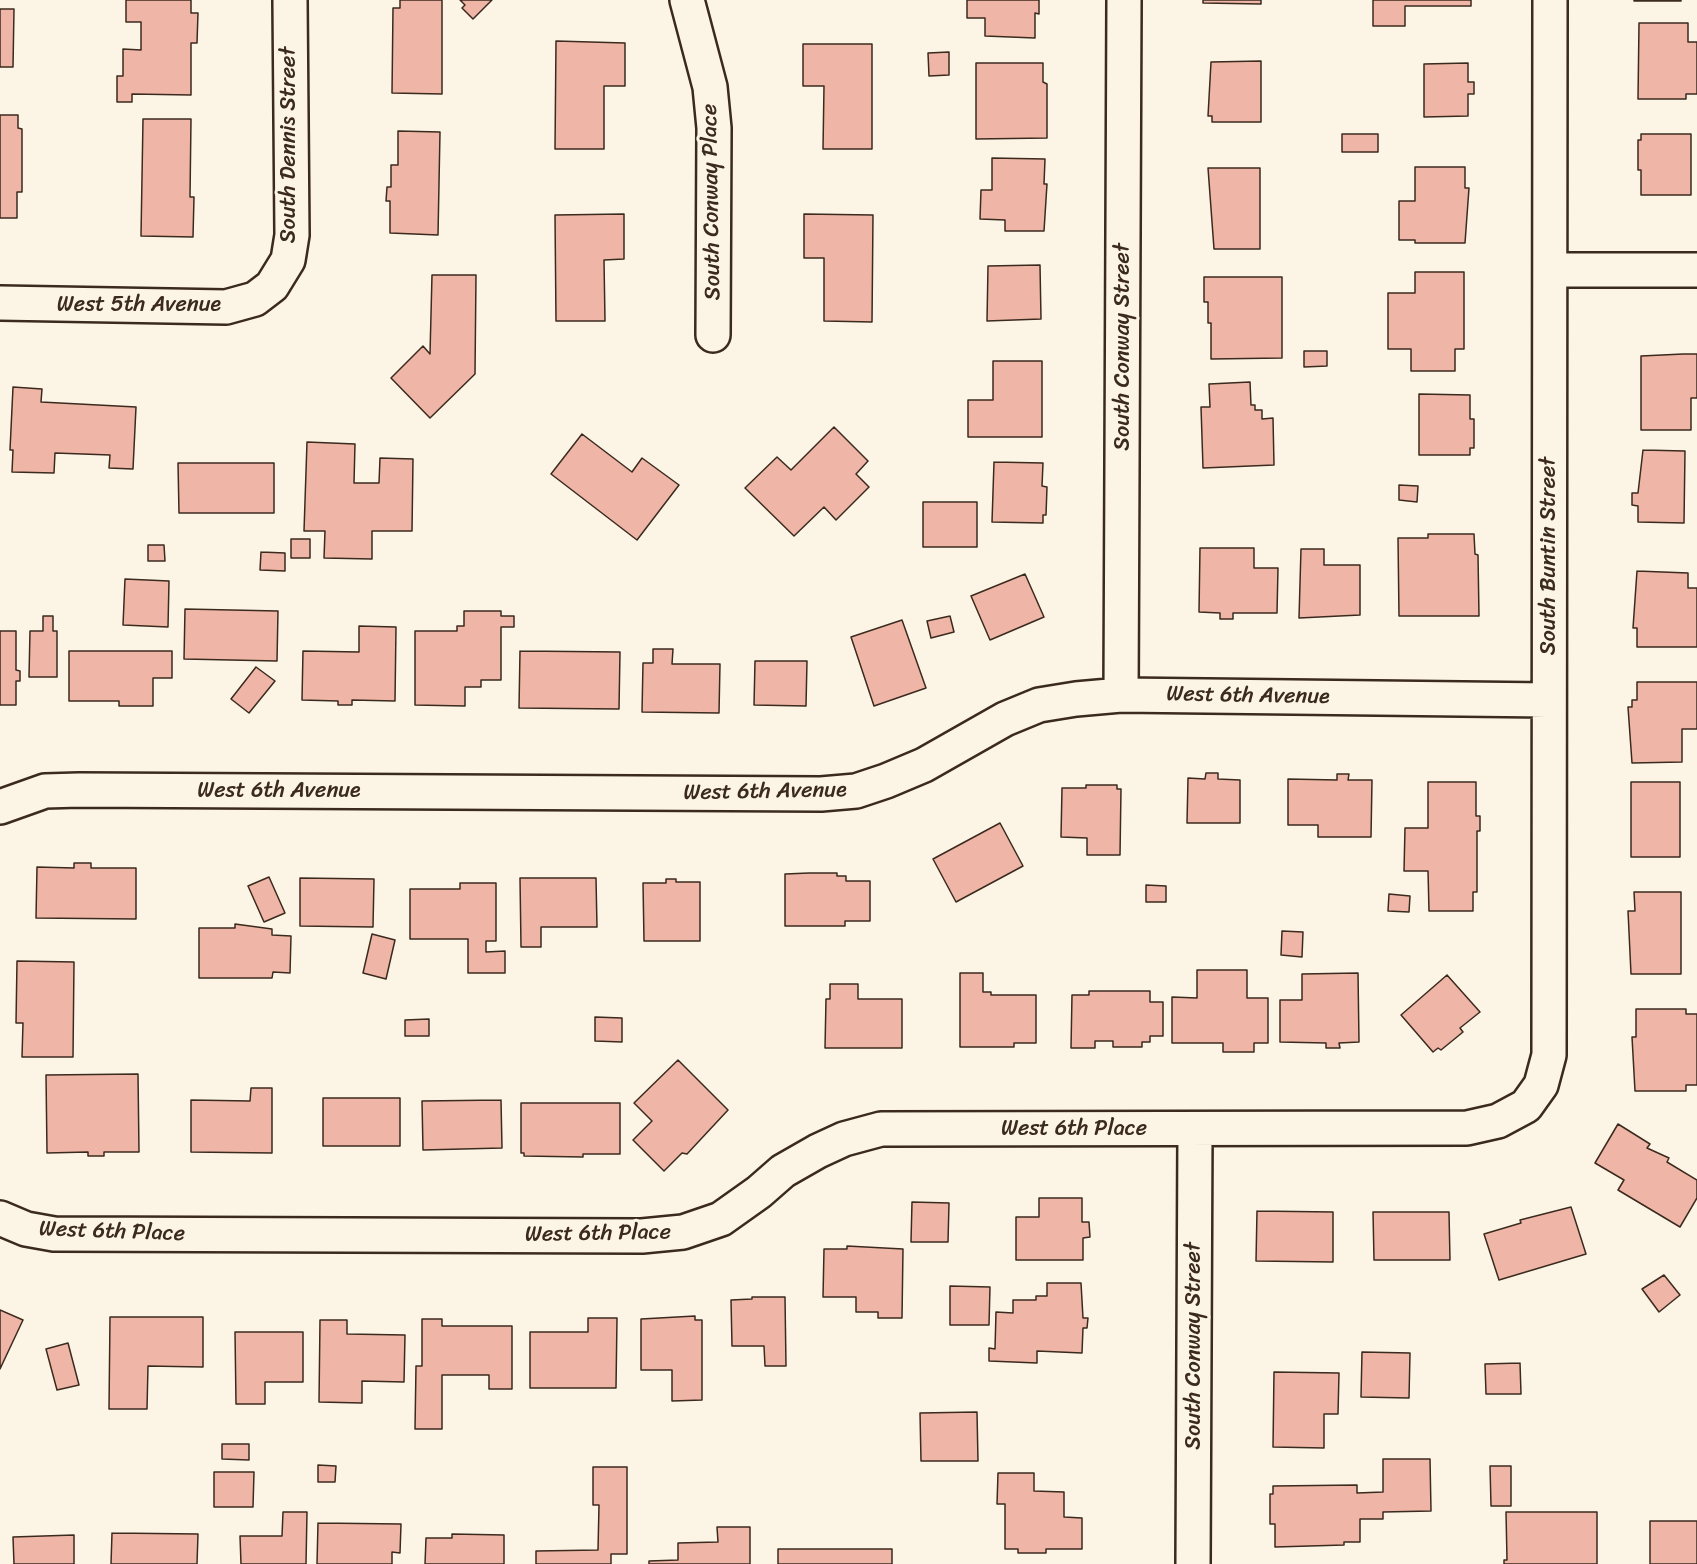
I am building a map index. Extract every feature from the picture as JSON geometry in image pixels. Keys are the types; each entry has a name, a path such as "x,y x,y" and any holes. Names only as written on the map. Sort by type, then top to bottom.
{"street":[{"name":"South Dennis Street","path":"272,286 288,260 292,235 290,0"},
{"name":"South Conway Place","path":"687,0 710,87 714,128 713,335"},
{"name":"South Conway Street","path":"1121,695 1124,0"},
{"name":"South Buntin Street","path":"1526,1106 1541,1084 1549,1055 1550,0"},
{"path":"1550,270 1697,270"},
{"name":"West 5th Avenue","path":"0,303 226,307 255,299 272,286"},
{"name":"West 6th Avenue","path":"0,807 45,791 79,790 809,794 856,791 924,765 1005,718 1039,705 1076,699 1121,695 1548,700"},
{"name":"West 6th Place","path":"0,1218 26,1229 54,1234 642,1236 683,1232 720,1219 759,1192 783,1171 818,1151 844,1139 881,1129 1467,1128 1498,1121 1526,1106"},
{"name":"South Conway Street","path":"1193,1564 1195,1129"}],"building":[{"path":"126,0 191,0 191,13 198,13 197,43 191,43 191,95 132,94 132,102 117,102 117,76 123,76 123,49 141,50 141,22 126,22"},
{"path":"400,0 442,0 442,94 392,93 393,8 400,8"},
{"path":"460,0 492,0 473,19 462,8 465,5"},
{"path":"967,0 1039,0 1039,14 1035,13 1035,38 985,36 985,18 967,18"},
{"path":"1203,0 1261,0 1261,4 1203,3"},
{"path":"1373,0 1471,0 1471,6 1405,6 1405,26 1373,26"},
{"path":"1681,0 1681,1 1634,1"},
{"path":"0,9 14,9 13,67 0,67"},
{"path":"1639,23 1688,23 1688,42 1697,42 1697,94 1686,94 1686,99 1638,99"},
{"path":"556,41 625,43 625,86 604,86 604,149 555,149"},
{"path":"803,44 872,44 872,149 823,149 824,86 803,86"},
{"path":"949,52 949,75 929,76 928,53"},
{"path":"1261,61 1261,122 1212,122 1212,116 1208,116 1211,62"},
{"path":"976,63 1043,63 1043,82 1047,84 1047,138 976,139"},
{"path":"1468,63 1468,82 1474,82 1474,94 1468,94 1468,116 1424,117 1424,64"},
{"path":"0,115 18,115 18,128 22,129 22,192 17,192 17,218 0,218"},
{"path":"143,119 191,119 190,197 194,197 193,237 141,236"},
{"path":"398,131 440,132 438,235 390,233 390,201 386,201 387,187 391,187 391,165 398,165"},
{"path":"1342,134 1378,134 1378,152 1342,152"},
{"path":"1641,134 1691,134 1691,195 1641,195 1638,140 1641,140"},
{"path":"992,158 1045,159 1044,184 1047,184 1044,231 1005,231 1005,220 980,219 981,190 992,190"},
{"path":"1415,167 1465,167 1465,188 1469,188 1465,243 1415,243 1415,240 1399,240 1399,201 1415,201"},
{"path":"1208,168 1260,168 1260,249 1214,249"},
{"path":"624,214 624,259 604,260 605,321 556,321 555,215"},
{"path":"804,214 873,215 872,322 824,321 824,258 804,258"},
{"path":"1040,265 1041,319 987,321 988,266"},
{"path":"1415,272 1464,272 1464,349 1455,349 1455,371 1411,371 1411,349 1388,349 1388,293 1415,293"},
{"path":"432,275 476,275 475,374 430,418 391,378 423,346 430,354"},
{"path":"1204,277 1282,277 1282,358 1211,359 1211,323 1208,323 1208,302 1204,302"},
{"path":"1304,351 1327,351 1327,366 1304,367"},
{"path":"1697,354 1697,398 1691,398 1691,430 1641,430 1641,356"},
{"path":"993,361 1042,361 1042,437 968,437 968,400 993,400"},
{"path":"1250,382 1251,405 1255,405 1255,410 1262,410 1262,419 1273,418 1274,465 1203,468 1201,407 1210,407 1209,384"},
{"path":"13,387 42,389 41,402 136,407 133,469 109,468 110,455 55,453 54,473 12,472 13,450 10,450"},
{"path":"1419,394 1470,395 1470,419 1474,419 1474,448 1470,448 1470,455 1419,455"},
{"path":"834,427 868,461 856,474 869,487 836,520 824,507 794,536 745,488 777,457 791,470"},
{"path":"582,434 632,472 642,458 679,485 637,540 551,474"},
{"path":"307,442 355,444 354,483 379,483 380,458 413,459 412,531 372,531 372,559 324,558 325,531 304,531"},
{"path":"1643,450 1685,451 1684,523 1638,522 1638,506 1632,505 1632,493 1638,493"},
{"path":"994,462 1043,463 1042,486 1047,487 1046,515 1043,515 1043,523 992,522"},
{"path":"178,463 274,463 274,513 179,513"},
{"path":"1399,485 1418,486 1417,502 1399,500"},
{"path":"923,502 977,502 977,547 923,547"},
{"path":"1428,534 1474,534 1475,554 1478,555 1479,616 1399,616 1398,538 1428,538"},
{"path":"291,539 310,539 310,558 291,558"},
{"path":"148,545 164,545 165,561 148,561"},
{"path":"1200,548 1254,548 1254,568 1278,568 1277,613 1233,613 1233,619 1220,619 1220,613 1199,612"},
{"path":"1301,549 1324,549 1324,565 1360,565 1360,615 1299,618"},
{"path":"261,552 285,553 285,571 260,570"},
{"path":"1637,571 1688,573 1688,588 1697,588 1697,647 1637,647 1637,628 1633,628"},
{"path":"1025,574 1044,617 990,640 971,596"},
{"path":"125,579 169,581 168,627 123,625"},
{"path":"185,609 278,611 277,661 184,659"},
{"path":"464,611 501,611 501,616 514,616 514,627 501,627 501,680 481,680 481,687 465,687 465,706 415,705 415,631 457,631 457,626 464,626"},
{"path":"43,616 53,616 53,631 57,631 57,677 29,677 30,631 43,631"},
{"path":"950,616 954,632 931,638 927,621"},
{"path":"902,620 926,688 874,706 851,637"},
{"path":"359,626 396,627 395,701 352,700 352,705 338,705 338,701 302,700 303,651 359,652"},
{"path":"0,631 16,631 16,670 20,671 20,681 16,681 16,705 0,705"},
{"path":"653,649 673,649 672,664 720,664 719,713 642,712 643,663 653,663"},
{"path":"69,651 172,651 172,678 153,678 153,706 119,706 119,701 69,701"},
{"path":"520,651 620,652 619,709 519,708"},
{"path":"755,661 807,661 806,706 754,705"},
{"path":"256,667 275,681 249,713 231,699"},
{"path":"1637,682 1697,682 1697,729 1682,729 1682,762 1632,763 1628,707 1632,707 1632,700 1637,700"},
{"path":"1206,773 1218,773 1218,779 1240,780 1240,823 1187,823 1188,778 1205,779"},
{"path":"1337,774 1349,774 1348,780 1372,780 1371,837 1318,837 1318,825 1288,825 1288,779 1337,780"},
{"path":"1428,782 1476,782 1476,816 1480,816 1480,831 1477,831 1477,892 1473,892 1473,911 1429,911 1428,871 1404,871 1405,828 1428,828"},
{"path":"1631,782 1680,782 1680,857 1631,857"},
{"path":"1086,785 1117,785 1117,789 1121,789 1120,855 1087,855 1087,838 1061,837 1062,788 1086,788"},
{"path":"1000,823 1023,866 956,902 933,859"},
{"path":"74,863 91,863 91,868 136,868 136,919 36,918 37,867 74,868"},
{"path":"837,873 837,876 846,876 846,881 870,881 870,921 845,921 845,926 785,926 785,874"},
{"path":"269,877 285,913 264,922 248,886"},
{"path":"300,878 374,879 373,927 300,926"},
{"path":"520,878 596,878 597,927 541,927 541,947 521,947"},
{"path":"666,879 676,879 676,882 700,882 700,941 644,941 643,883 666,883"},
{"path":"460,883 496,883 496,941 486,941 486,952 505,951 505,973 468,973 468,939 410,939 410,889 460,889"},
{"path":"1146,885 1166,886 1166,902 1146,902"},
{"path":"1634,892 1681,892 1681,974 1631,974 1628,911 1635,911"},
{"path":"1389,894 1410,896 1409,912 1388,911"},
{"path":"235,924 272,929 272,935 291,936 290,973 273,972 272,978 199,978 199,928 235,928"},
{"path":"1282,931 1303,932 1302,957 1281,955"},
{"path":"372,934 395,940 386,979 363,973"},
{"path":"17,961 74,962 73,1057 22,1057 23,1023 16,1023"},
{"path":"1197,970 1247,970 1247,998 1268,998 1268,1043 1254,1043 1254,1052 1223,1052 1223,1043 1172,1043 1172,997 1197,998"},
{"path":"960,973 983,973 983,992 991,992 991,995 1036,995 1036,1043 1014,1043 1014,1047 960,1047"},
{"path":"1358,973 1359,1042 1339,1043 1340,1048 1326,1048 1326,1043 1280,1042 1280,1000 1302,1000 1302,974"},
{"path":"1447,975 1480,1012 1460,1028 1463,1032 1441,1050 1438,1048 1433,1052 1401,1015"},
{"path":"830,984 858,984 858,999 902,999 902,1048 825,1048 826,999 830,999"},
{"path":"1089,991 1150,991 1150,1002 1163,1002 1163,1036 1150,1036 1150,1042 1142,1042 1142,1047 1113,1047 1113,1041 1095,1041 1095,1048 1071,1048 1072,995 1089,995"},
{"path":"1636,1009 1686,1009 1686,1014 1697,1014 1697,1085 1686,1085 1686,1091 1635,1091 1632,1037 1636,1037"},
{"path":"595,1017 622,1018 622,1042 595,1041"},
{"path":"429,1019 429,1036 405,1036 405,1020"},
{"path":"678,1060 728,1110 687,1154 682,1153 664,1171 633,1140 652,1121 634,1103"},
{"path":"138,1074 139,1152 104,1152 104,1156 88,1156 88,1152 47,1153 46,1075"},
{"path":"251,1088 272,1088 272,1153 191,1152 191,1100 250,1101"},
{"path":"323,1098 400,1098 400,1146 323,1146"},
{"path":"501,1100 502,1148 423,1150 422,1101"},
{"path":"521,1103 620,1103 620,1154 583,1154 583,1157 524,1156 524,1153 521,1153"},
{"path":"1618,1124 1650,1144 1647,1148 1669,1158 1667,1162 1697,1180 1697,1198 1680,1227 1618,1190 1624,1180 1595,1163"},
{"path":"1039,1198 1082,1198 1082,1222 1089,1222 1090,1237 1083,1238 1083,1260 1016,1260 1016,1217 1039,1217"},
{"path":"912,1202 949,1203 948,1242 911,1242"},
{"path":"1571,1207 1586,1254 1499,1280 1484,1234 1521,1223 1520,1220"},
{"path":"1257,1211 1333,1212 1333,1262 1256,1261"},
{"path":"1373,1212 1449,1212 1450,1260 1374,1260"},
{"path":"847,1246 903,1249 902,1318 878,1318 878,1312 856,1312 856,1297 823,1297 824,1249 847,1249"},
{"path":"1664,1275 1680,1295 1659,1312 1642,1289"},
{"path":"1047,1283 1081,1283 1083,1318 1088,1318 1087,1328 1083,1328 1082,1353 1037,1351 1037,1363 989,1361 989,1348 995,1349 996,1312 1013,1313 1013,1300 1036,1300 1036,1296 1047,1296"},
{"path":"950,1286 990,1287 989,1325 950,1325"},
{"path":"752,1297 785,1297 786,1366 765,1366 764,1346 732,1346 731,1300 752,1299"},
{"path":"0,1310 23,1320 0,1369"},
{"path":"695,1316 695,1320 702,1320 702,1400 672,1401 672,1370 641,1370 641,1319"},
{"path":"110,1317 203,1317 203,1367 148,1366 147,1409 109,1409"},
{"path":"588,1318 617,1318 616,1388 530,1388 530,1332 588,1332"},
{"path":"422,1319 442,1319 442,1326 512,1326 512,1389 489,1389 489,1375 442,1375 442,1429 415,1429 416,1366 422,1366"},
{"path":"320,1320 347,1320 347,1334 405,1335 404,1382 362,1381 362,1403 319,1402"},
{"path":"235,1332 303,1332 303,1382 265,1382 265,1404 236,1404"},
{"path":"68,1343 79,1385 57,1390 46,1349"},
{"path":"1362,1352 1410,1353 1409,1398 1361,1397"},
{"path":"1520,1363 1521,1394 1486,1394 1485,1364"},
{"path":"1274,1372 1339,1373 1338,1414 1324,1414 1324,1448 1273,1447"},
{"path":"977,1412 978,1461 921,1461 920,1413"},
{"path":"222,1444 249,1444 249,1460 222,1459"},
{"path":"1383,1459 1430,1459 1431,1511 1383,1512 1383,1519 1360,1519 1360,1542 1344,1542 1344,1545 1275,1547 1275,1524 1270,1524 1270,1494 1273,1494 1273,1486 1357,1485 1357,1493 1383,1492"},
{"path":"318,1465 336,1466 335,1482 318,1482"},
{"path":"1490,1466 1511,1466 1511,1506 1491,1506"},
{"path":"593,1467 627,1467 627,1554 611,1554 611,1564 536,1564 536,1551 598,1550 599,1505 593,1505"},
{"path":"214,1472 254,1472 253,1507 214,1507"},
{"path":"998,1473 1034,1473 1034,1491 1064,1492 1064,1517 1082,1518 1082,1549 1046,1549 1046,1553 1018,1553 1018,1549 1005,1549 1005,1504 997,1504"},
{"path":"283,1512 307,1512 306,1564 241,1564 240,1536 282,1536"},
{"path":"1506,1512 1597,1512 1597,1564 1504,1564 1504,1560 1507,1560"},
{"path":"1650,1521 1697,1521 1697,1564 1650,1564"},
{"path":"318,1523 401,1524 400,1553 392,1552 392,1564 317,1564"},
{"path":"717,1527 750,1527 750,1564 649,1564 649,1561 678,1560 678,1543 718,1542"},
{"path":"112,1533 198,1534 197,1564 111,1564"},
{"path":"452,1534 504,1535 504,1564 425,1564 426,1538 452,1538"},
{"path":"74,1535 74,1564 14,1564 13,1537"},
{"path":"778,1549 892,1549 892,1564 778,1564"}]}
